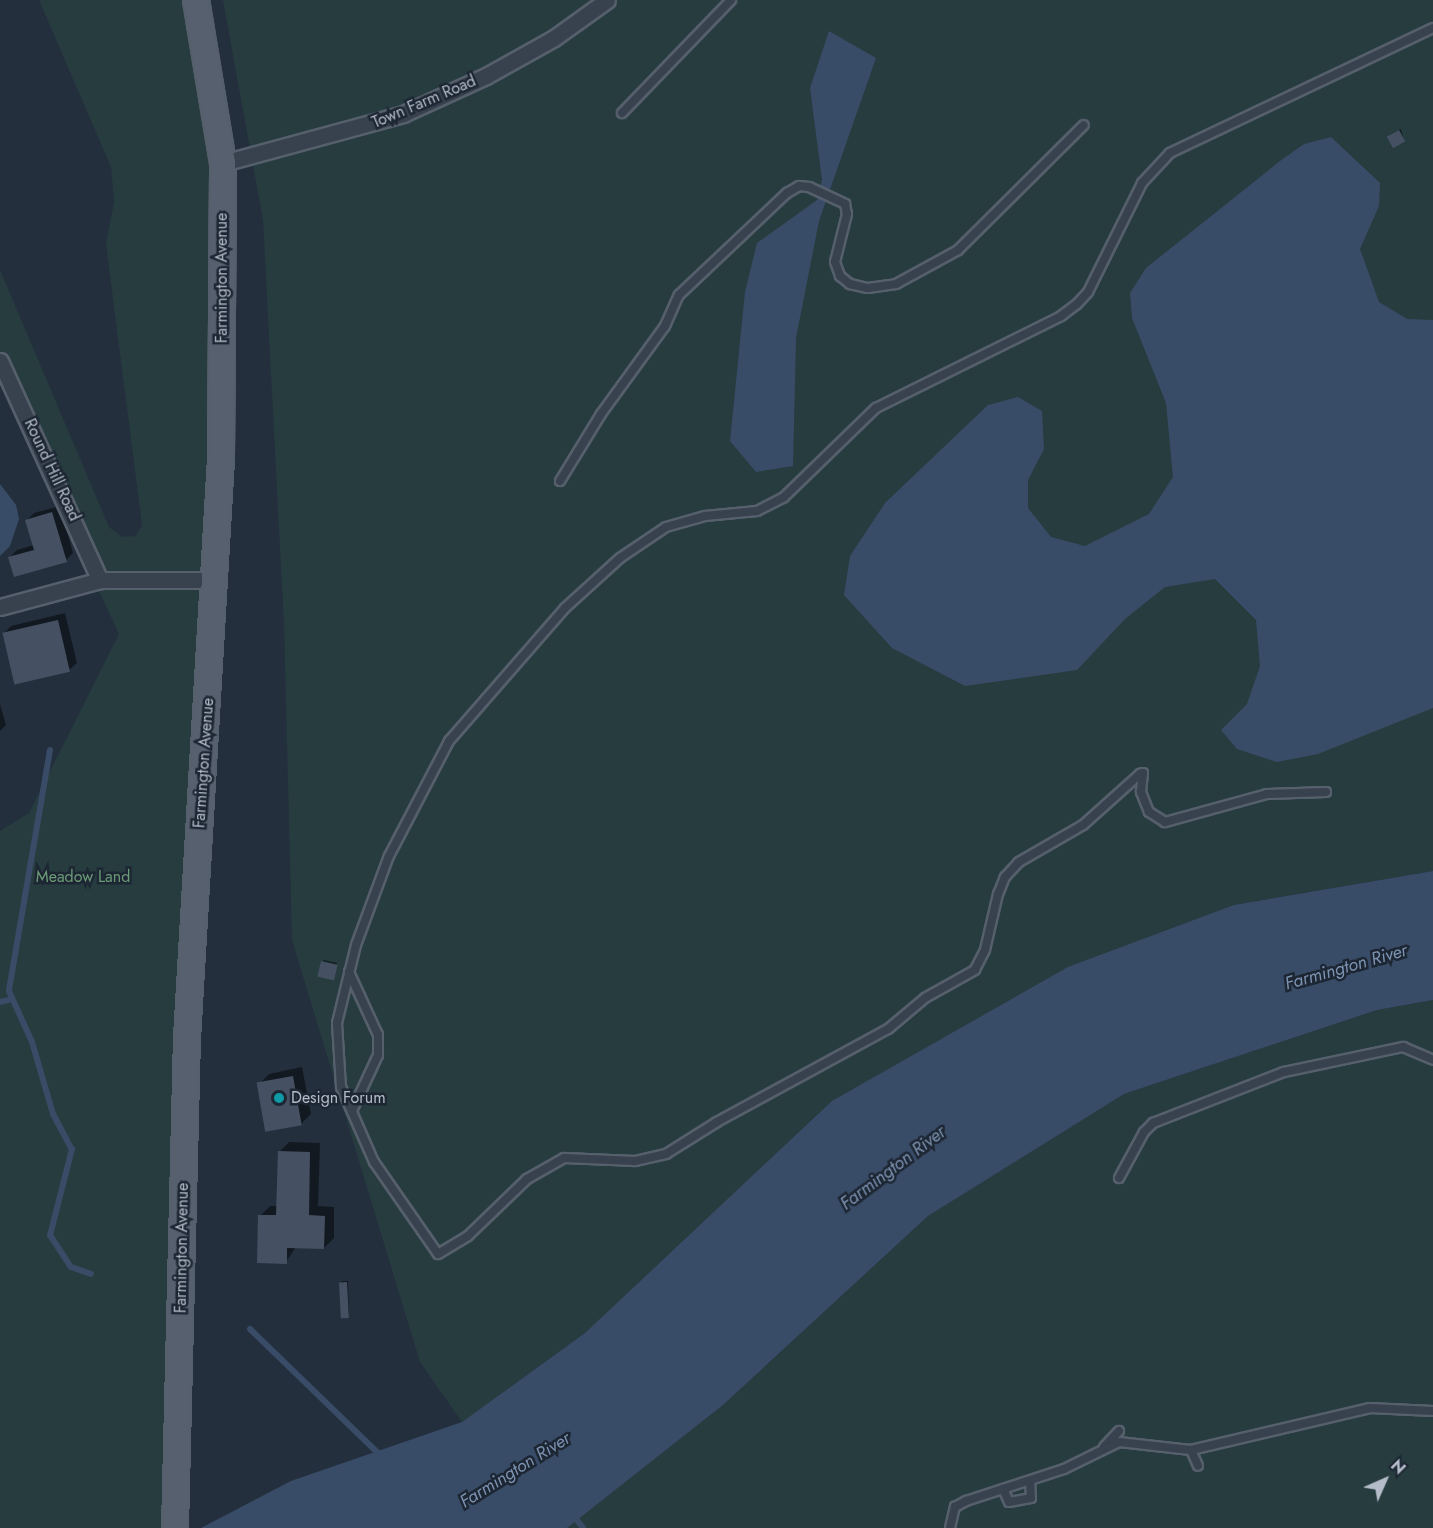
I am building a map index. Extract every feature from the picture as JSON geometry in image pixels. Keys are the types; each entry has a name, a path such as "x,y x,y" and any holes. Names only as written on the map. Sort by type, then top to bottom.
{"main road":[{"name":"Farmington Avenue","path":"175,1528 187,1038 221,459 223,163 196,0"}],"street":[{"name":"Town Farm Road","path":"223,163 403,114 486,76 554,38 607,0"},
{"name":"Round Hill Road","path":"0,361 100,580"},
{"path":"0,607 100,580 215,580"}],"lane":[{"path":"622,113 731,0"},
{"path":"1326,792 1267,795 1165,822 1149,812 1142,792 1143,773 1140,774 1083,825 1019,862 1005,877 998,894 985,950 975,970 926,998 888,1029 717,1122 666,1154 635,1161 564,1158 527,1179 468,1236 438,1254 430,1246 374,1162 341,1086 337,1023 349,972 389,856 449,741 565,608 620,558 666,527 705,516 757,512 784,497 876,408 1061,316 1077,304 1088,292 1142,183 1170,153 1433,28"},
{"path":"560,481 601,414 665,326 690,281 787,193 799,186 828,194 846,204 835,262 840,276 850,284 868,288 896,284 958,250 1084,125"},
{"path":"349,972 378,1035 378,1055 352,1111"},
{"path":"1119,1178 1144,1132 1153,1123 1284,1072 1403,1047 1433,1060"},
{"path":"950,1528 956,1508 1003,1489 1064,1469 1119,1442 1191,1450 1370,1408 1433,1411"},
{"path":"1102,1449 1119,1431"},
{"path":"1191,1450 1198,1466"},
{"path":"1003,1489 1009,1502 1031,1498 1030,1481"},
{"path":"1016,1485 1020,1500"}],"green space":[{"name":"Meadow Land","path":"39,0 196,0 219,136 175,1528 0,1528 0,831 29,813 119,634 0,378 0,270 109,527 122,537 136,536 142,525 106,244 114,202 111,167"},
{"path":"223,0 1433,0 1433,871 1234,905 585,1333 462,1422 420,1362 292,940 284,624 263,220"},
{"path":"1433,1000 1433,1528 567,1528 723,1405 928,1216 1124,1094 1377,1010"}],"water":[{"path":"829,31 876,58 819,221 796,338 793,466 756,472 730,441 745,292 757,243 817,200 822,180 810,88"},
{"path":"1331,137 1380,183 1379,206 1360,249 1379,302 1407,319 1433,320 1433,708 1318,754 1277,762 1237,749 1221,730 1247,704 1260,666 1256,620 1215,579 1165,587 1125,619 1077,670 965,686 892,648 844,595 850,556 885,503 988,405 1018,397 1042,411 1044,449 1028,480 1028,508 1051,537 1085,546 1149,514 1173,477 1166,403 1132,318 1130,293 1146,268 1280,161 1304,144"},
{"path":"0,484 16,505 19,519 10,546 0,556"},
{"name":"Farmington River","path":"1433,871 1433,1000 1377,1010 1124,1094 928,1216 723,1405 567,1528 201,1528 291,1481 462,1422 585,1333 832,1101 1068,967 1234,905"}],"building":[{"path":"1399,130 1405,141 1393,148 1387,137"},
{"path":"52,512 67,562 14,577 8,557 34,550 25,520"},
{"path":"58,620 70,672 14,684 2,633"},
{"path":"321,961 338,965 334,980 317,977"},
{"path":"293,1076 302,1125 265,1132 257,1082"},
{"path":"278,1151 310,1152 309,1215 325,1216 324,1249 287,1248 287,1264 257,1263 258,1215 276,1215"},
{"path":"339,1282 347,1282 349,1318 341,1318"}],"waterway":[{"path":"50,750 9,991 32,1042 53,1114 72,1149 50,1235 71,1267 91,1274"},
{"path":"0,1002 12,999"},
{"path":"250,1329 383,1458"},
{"path":"573,1515 583,1528"}],"place":[{"name":"Design Forum","path":"279,1098"}]}
